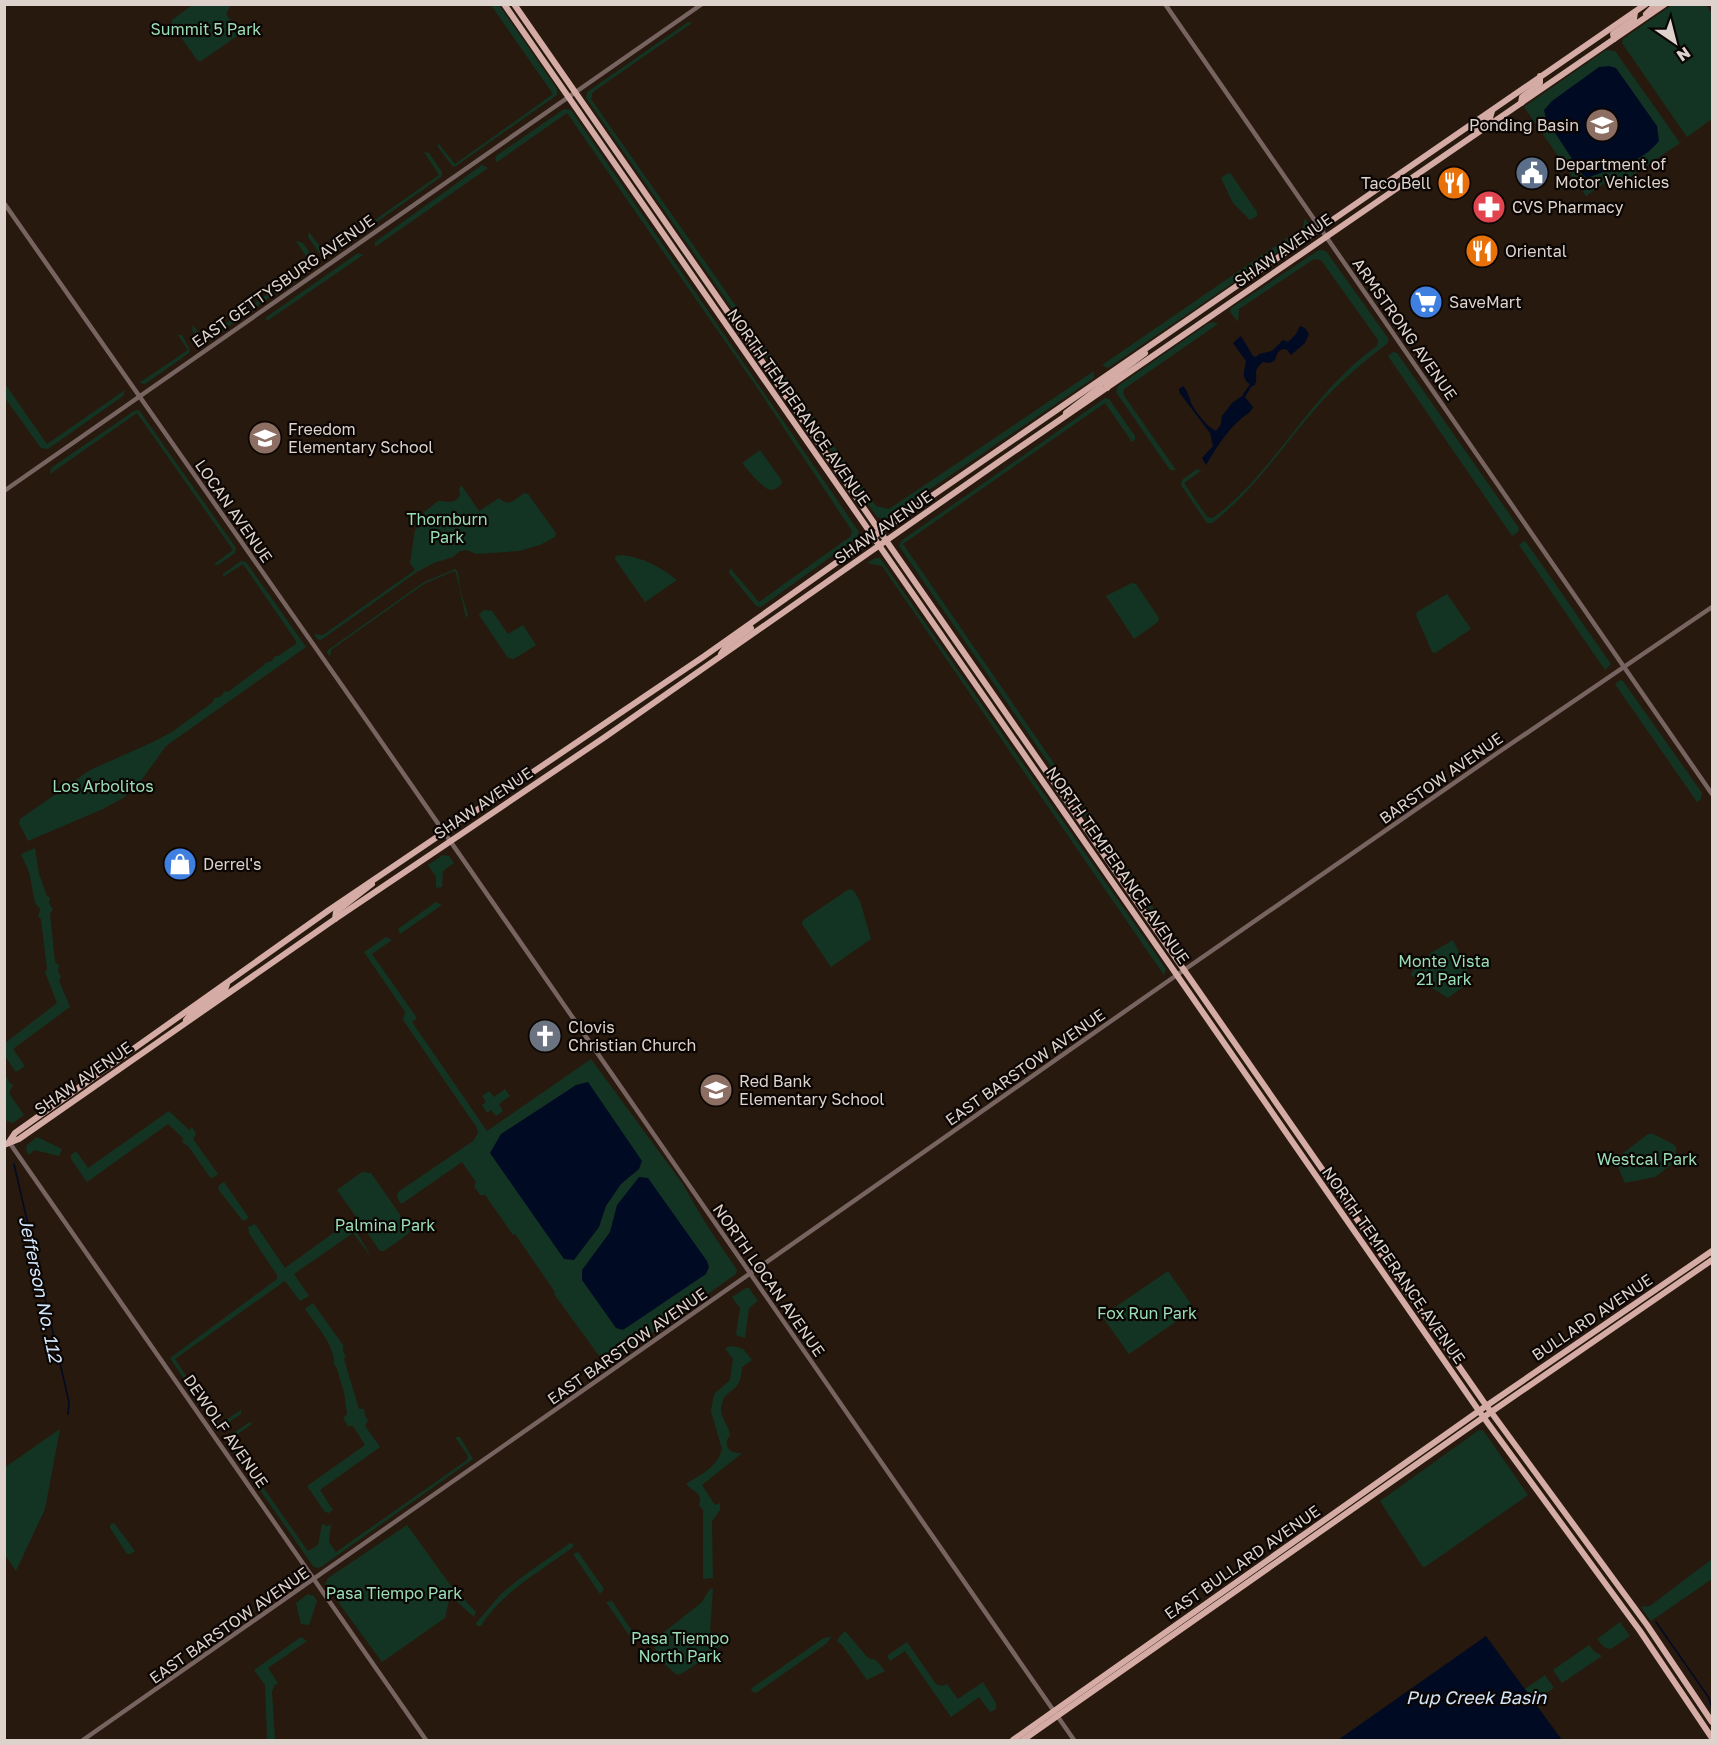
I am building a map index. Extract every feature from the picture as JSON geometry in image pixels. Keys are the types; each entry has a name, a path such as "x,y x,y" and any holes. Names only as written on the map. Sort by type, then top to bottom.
{"main road":[{"name":"NORTH TEMPERANCE AVENUE","path":"504,4 1479,1411 1640,1631 1713,1738"},
{"name":"NORTH TEMPERANCE AVENUE","path":"514,4 1486,1406 1647,1625 1713,1722"},
{"name":"SHAW AVENUE","path":"6,1141 379,876 704,657 872,537 1646,4"},
{"path":"1635,25 1656,4"},
{"name":"SHAW AVENUE","path":"6,1141 19,1138 179,1029 335,919 663,696 1665,4"},
{"path":"1614,39 1613,34 1635,19 1635,12"},
{"path":"1520,103 1522,97 1540,83 1540,76"},
{"path":"1475,134 1475,129 1490,118 1492,110"},
{"path":"1107,388 1109,380 1136,361 1156,342"},
{"path":"1055,424 1073,405 1100,387 1104,377"},
{"path":"719,657 727,645 756,624 759,617"},
{"path":"663,696 667,687 704,657"},
{"path":"335,919 336,912 366,890 379,876"},
{"path":"179,1029 192,1013 225,990 227,984"},
{"path":"121,1068 123,1061 145,1045 160,1030"},
{"name":"BULLARD AVENUE","path":"1486,1406 1713,1251"},
{"name":"BULLARD AVENUE","path":"1491,1412 1713,1260"},
{"path":"1580,1352 1581,1346 1599,1329"},
{"name":"EAST BULLARD AVENUE","path":"1023,1740 1055,1714 1486,1406"},
{"name":"EAST BULLARD AVENUE","path":"1012,1740 1055,1714 1491,1412"}],"street":[{"name":"EAST GETTYSBURG AVENUE","path":"4,490 702,4"},
{"name":"ARMSTRONG AVENUE","path":"1165,4 1713,794"},
{"name":"LOCAN AVENUE","path":"5,203 444,833"},
{"name":"BARSTOW AVENUE","path":"1184,970 1713,607"},
{"name":"NORTH LOCAN AVENUE","path":"444,833 1074,1740"},
{"name":"EAST BARSTOW AVENUE","path":"83,1740 1184,970"},
{"name":"DEWOLF AVENUE","path":"6,1141 426,1740"}],"green space":[{"name":"Summit 5 Park","path":"194,4 228,5 230,7 226,14 240,34 201,61 198,61 171,24 172,20"},
{"path":"491,5 499,5 557,89 557,95 453,167 438,147 438,143 455,164 553,94"},
{"path":"1672,5 1706,5 1712,14 1712,119 1687,137 1622,43 1623,39"},
{"path":"688,22 692,23 593,92 591,99 876,506 889,509 1094,371 1094,378 886,519 877,517 586,98 587,92"},
{"name":"Ponding Basin","path":"1606,50 1615,51 1680,143 1615,187 1609,180 1586,196 1524,107"},
{"path":"564,109 571,110 859,532 857,538 761,607 756,606 729,573 730,568 759,602 851,536 852,531 758,389 567,113 497,162 495,160 496,156"},
{"path":"424,152 429,153 442,172 441,177 327,257 322,257 308,237 309,232 326,254 439,175"},
{"path":"482,165 488,168 375,247 375,242"},
{"path":"1228,173 1231,174 1257,212 1257,216 1250,220 1233,203 1221,178"},
{"path":"1305,218 1310,226 1306,233 1108,368 1102,365 1303,227"},
{"path":"296,241 303,243 315,260 313,267 206,342 200,341 192,330 193,325 203,339 311,264"},
{"path":"1319,250 1326,251 1388,338 1388,343 1324,399 1241,497 1212,523 1207,523 1181,485 1182,480 1197,469 1201,471 1184,483 1207,517 1213,518 1236,499 1256,477 1332,386 1377,346 1378,340 1321,260 1314,259 1239,309 1238,322 1230,312 1231,308"},
{"path":"358,253 363,255 267,321 265,318"},
{"path":"1213,322 1218,324 1124,389 1123,394 1176,470 1170,470 1116,392 1118,386"},
{"path":"178,335 182,335 190,350 189,353 145,384 139,383 188,350"},
{"path":"1393,352 1397,353 1519,528 1518,532 1512,536 1388,356"},
{"path":"5,384 47,444 125,390 123,396 48,449 41,448 5,398"},
{"path":"1105,398 1109,399 1135,436 1135,440 1132,442 1105,403 903,544 1188,958 1183,958 899,546 901,541"},
{"path":"139,410 236,548 235,553 218,565 214,564 233,550 137,413 50,474 51,468 134,411"},
{"path":"760,450 782,481 781,485 773,490 760,483 742,463"},
{"name":"Thornburn Park","path":"462,486 479,511 499,498 509,502 524,493 528,494 556,533 555,537 540,545 519,551 476,554 467,550 460,551 453,557 417,572 321,640 317,639 314,634 323,635 415,570 410,563 415,530 421,525 424,512 438,501 450,502 458,498 459,488"},
{"path":"1524,541 1611,664 1605,670 1519,545"},
{"path":"621,555 651,563 677,580 645,602 615,559 616,556"},
{"path":"880,558 1166,969 1164,975 882,566 867,563"},
{"name":"Los Arbolitos","path":"241,561 246,562 306,647 166,746 140,782 123,798 28,841 19,823 20,819 90,770 172,732 213,702 214,698 220,697 225,691 228,692 265,663 272,661 275,656 296,644 243,564 223,577 223,574"},
{"path":"455,569 458,572 460,589 468,615 466,618 454,571 424,584 331,650 330,657 327,653 328,650 424,582"},
{"path":"1132,583 1136,584 1159,618 1158,622 1134,639 1106,596"},
{"path":"1447,594 1471,629 1435,653 1432,652 1416,615 1417,612"},
{"path":"483,610 492,611 508,634 523,625 536,645 514,659 508,658 479,615"},
{"path":"1620,680 1623,681 1702,793 1701,799 1697,802 1615,684"},
{"path":"35,848 39,874 53,910 50,913 55,962 59,965 58,971 61,977 59,981 70,1007 13,1049 25,1066 15,1071 5,1056 5,1043 57,1003 45,972 47,969 41,919 38,917 40,909 35,903 29,872 21,854"},
{"path":"443,855 449,856 454,863 443,871 442,887 436,888 436,877 428,865"},
{"path":"849,889 853,890 860,901 871,939 831,967 802,924 803,920"},
{"path":"436,902 442,905 400,934 398,929"},
{"path":"386,937 392,940 372,954 417,1018 412,1022 487,1131 591,1059 682,1183 737,1270 736,1274 605,1364 554,1294 555,1292 515,1234 513,1235 485,1195 480,1195 474,1186 476,1182 462,1162 400,1203 397,1197 398,1192 473,1141 478,1133 477,1128 403,1020 405,1012 364,952"},
{"name":"Monte Vista 21 Park","path":"1453,940 1472,980 1448,998 1411,973 1431,953"},
{"path":"6,1076 13,1085 9,1093 24,1115 13,1123 5,1120"},
{"path":"505,1089 510,1096 499,1104 503,1111 496,1116 491,1110 487,1113 482,1105 486,1102 482,1096 489,1091 494,1097"},
{"path":"169,1111 189,1130 192,1127 196,1134 193,1139 218,1174 213,1178 188,1146 182,1142 183,1138 168,1124 87,1182 71,1159 71,1155 76,1151 88,1168"},
{"name":"Westcal Park","path":"1648,1134 1653,1134 1673,1144 1676,1147 1676,1161 1655,1177 1625,1183 1616,1162 1617,1158"},
{"path":"37,1137 62,1149 59,1156 34,1150 29,1155 26,1150 27,1145"},
{"name":"Palmina Park","path":"362,1172 371,1173 410,1229 408,1234 384,1251 380,1251 337,1190"},
{"path":"224,1182 249,1218 243,1221 218,1189 219,1185"},
{"name":"Palmina Park","path":"350,1221 372,1258 353,1233 294,1274 309,1296 300,1301 285,1281 175,1359 217,1422 221,1423 241,1410 241,1414 222,1427 216,1427 170,1358 277,1279 277,1275 249,1233 248,1227 255,1224 285,1268"},
{"name":"Fox Run Park","path":"1168,1271 1193,1307 1184,1316 1129,1354 1102,1316"},
{"path":"749,1288 758,1301 749,1308 745,1338 736,1335 740,1308 732,1297"},
{"path":"313,1303 343,1345 346,1357 344,1359 359,1409 364,1409 368,1420 365,1426 380,1447 320,1490 333,1510 329,1513 325,1512 307,1486 365,1445 353,1426 348,1426 343,1418 347,1414 344,1392 334,1365 332,1351 305,1309"},
{"path":"733,1346 743,1349 752,1360 742,1367 737,1386 724,1398 721,1408 730,1436 727,1440 727,1447 733,1452 742,1453 702,1485 715,1505 720,1503 720,1510 712,1521 713,1578 703,1579 703,1510 699,1505 700,1497 686,1484 708,1470 720,1455 722,1449 711,1411 714,1394 730,1380 733,1359 725,1348"},
{"path":"250,1422 252,1424 232,1438 231,1442 308,1551 318,1545 322,1524 327,1526 331,1524 329,1542 336,1552 467,1460 468,1456 455,1437 460,1437 473,1459 317,1568 313,1566 227,1443 227,1437"},
{"path":"60,1429 45,1509 16,1571 5,1555 4,1468"},
{"path":"1479,1430 1483,1430 1528,1495 1425,1567 1422,1566 1380,1501"},
{"path":"114,1523 135,1551 127,1554 110,1528 110,1525"},
{"name":"Pasa Tiempo Park","path":"407,1525 451,1586 476,1612 474,1617 454,1599 449,1601 445,1618 382,1662 325,1584 328,1578"},
{"name":"Pasa Tiempo Park","path":"570,1543 573,1547 511,1592 481,1626 477,1626 476,1623 501,1594"},
{"path":"578,1552 604,1589 600,1594 573,1554"},
{"path":"1712,1559 1712,1579 1651,1621 1641,1607 1650,1606"},
{"name":"Pasa Tiempo North Park","path":"710,1589 713,1589 710,1630 721,1646 677,1675 662,1662 653,1644 654,1640 701,1603"},
{"path":"308,1594 314,1596 317,1601 309,1625 301,1624 296,1603"},
{"path":"612,1601 636,1637 634,1642 606,1602"},
{"path":"1620,1622 1630,1636 1611,1649 1604,1647 1597,1639"},
{"path":"845,1631 868,1658 876,1660 885,1671 867,1680 837,1641"},
{"name":"Pasa Tiempo North Park","path":"832,1636 826,1644 756,1693 751,1691 752,1688 822,1639"},
{"path":"301,1637 307,1641 268,1668 278,1683 272,1692 275,1740 267,1740 265,1685 254,1670"},
{"path":"907,1642 936,1684 942,1686 947,1684 958,1699 983,1682 996,1703 996,1709 990,1712 979,1697 951,1717 905,1651 890,1661 888,1658 888,1655"},
{"path":"1589,1645 1602,1656 1562,1683 1553,1670"},
{"path":"1545,1675 1554,1688 1534,1701 1525,1689"}],"water":[{"name":"Ponding Basin","path":"1599,67 1616,68 1657,126 1659,141 1635,160 1587,178 1582,174 1546,119 1544,110 1552,101"},
{"path":"1300,326 1305,328 1309,334 1305,343 1291,355 1286,349 1281,350 1277,353 1275,360 1259,365 1255,385 1245,397 1253,407 1225,436 1206,465 1202,458 1213,446 1210,433 1179,389 1183,386 1197,412 1216,431 1221,424 1222,416 1232,403 1242,396 1250,384 1244,376 1246,361 1233,343 1241,336 1253,356 1256,357 1272,351 1283,340 1288,342"},
{"path":"588,1082 642,1161 639,1169 621,1184 606,1206 599,1227 574,1260 564,1259 490,1153 501,1134 576,1085"},
{"path":"639,1177 648,1178 709,1267 706,1274 623,1330 616,1328 582,1280 582,1270 610,1232 617,1205"},
{"name":"Pup Creek Basin","path":"1486,1636 1562,1740 1338,1740"}],"waterway":[{"name":"Jefferson No. 112","path":"14,1164 69,1402 68,1414"},
{"path":"1656,1622 1709,1698 1711,1706"}],"place":[{"name":"Ponding Basin","path":"1602,125"},
{"name":"Department of Motor Vehicles","path":"1532,173"},
{"name":"Taco Bell","path":"1454,183"},
{"name":"CVS Pharmacy","path":"1489,207"},
{"name":"Oriental","path":"1482,251"},
{"name":"SaveMart","path":"1426,302"},
{"name":"Freedom Elementary School","path":"265,438"},
{"name":"Derrel's","path":"180,864"},
{"name":"Clovis Christian Church","path":"545,1036"},
{"name":"Red Bank Elementary School","path":"716,1090"}]}
